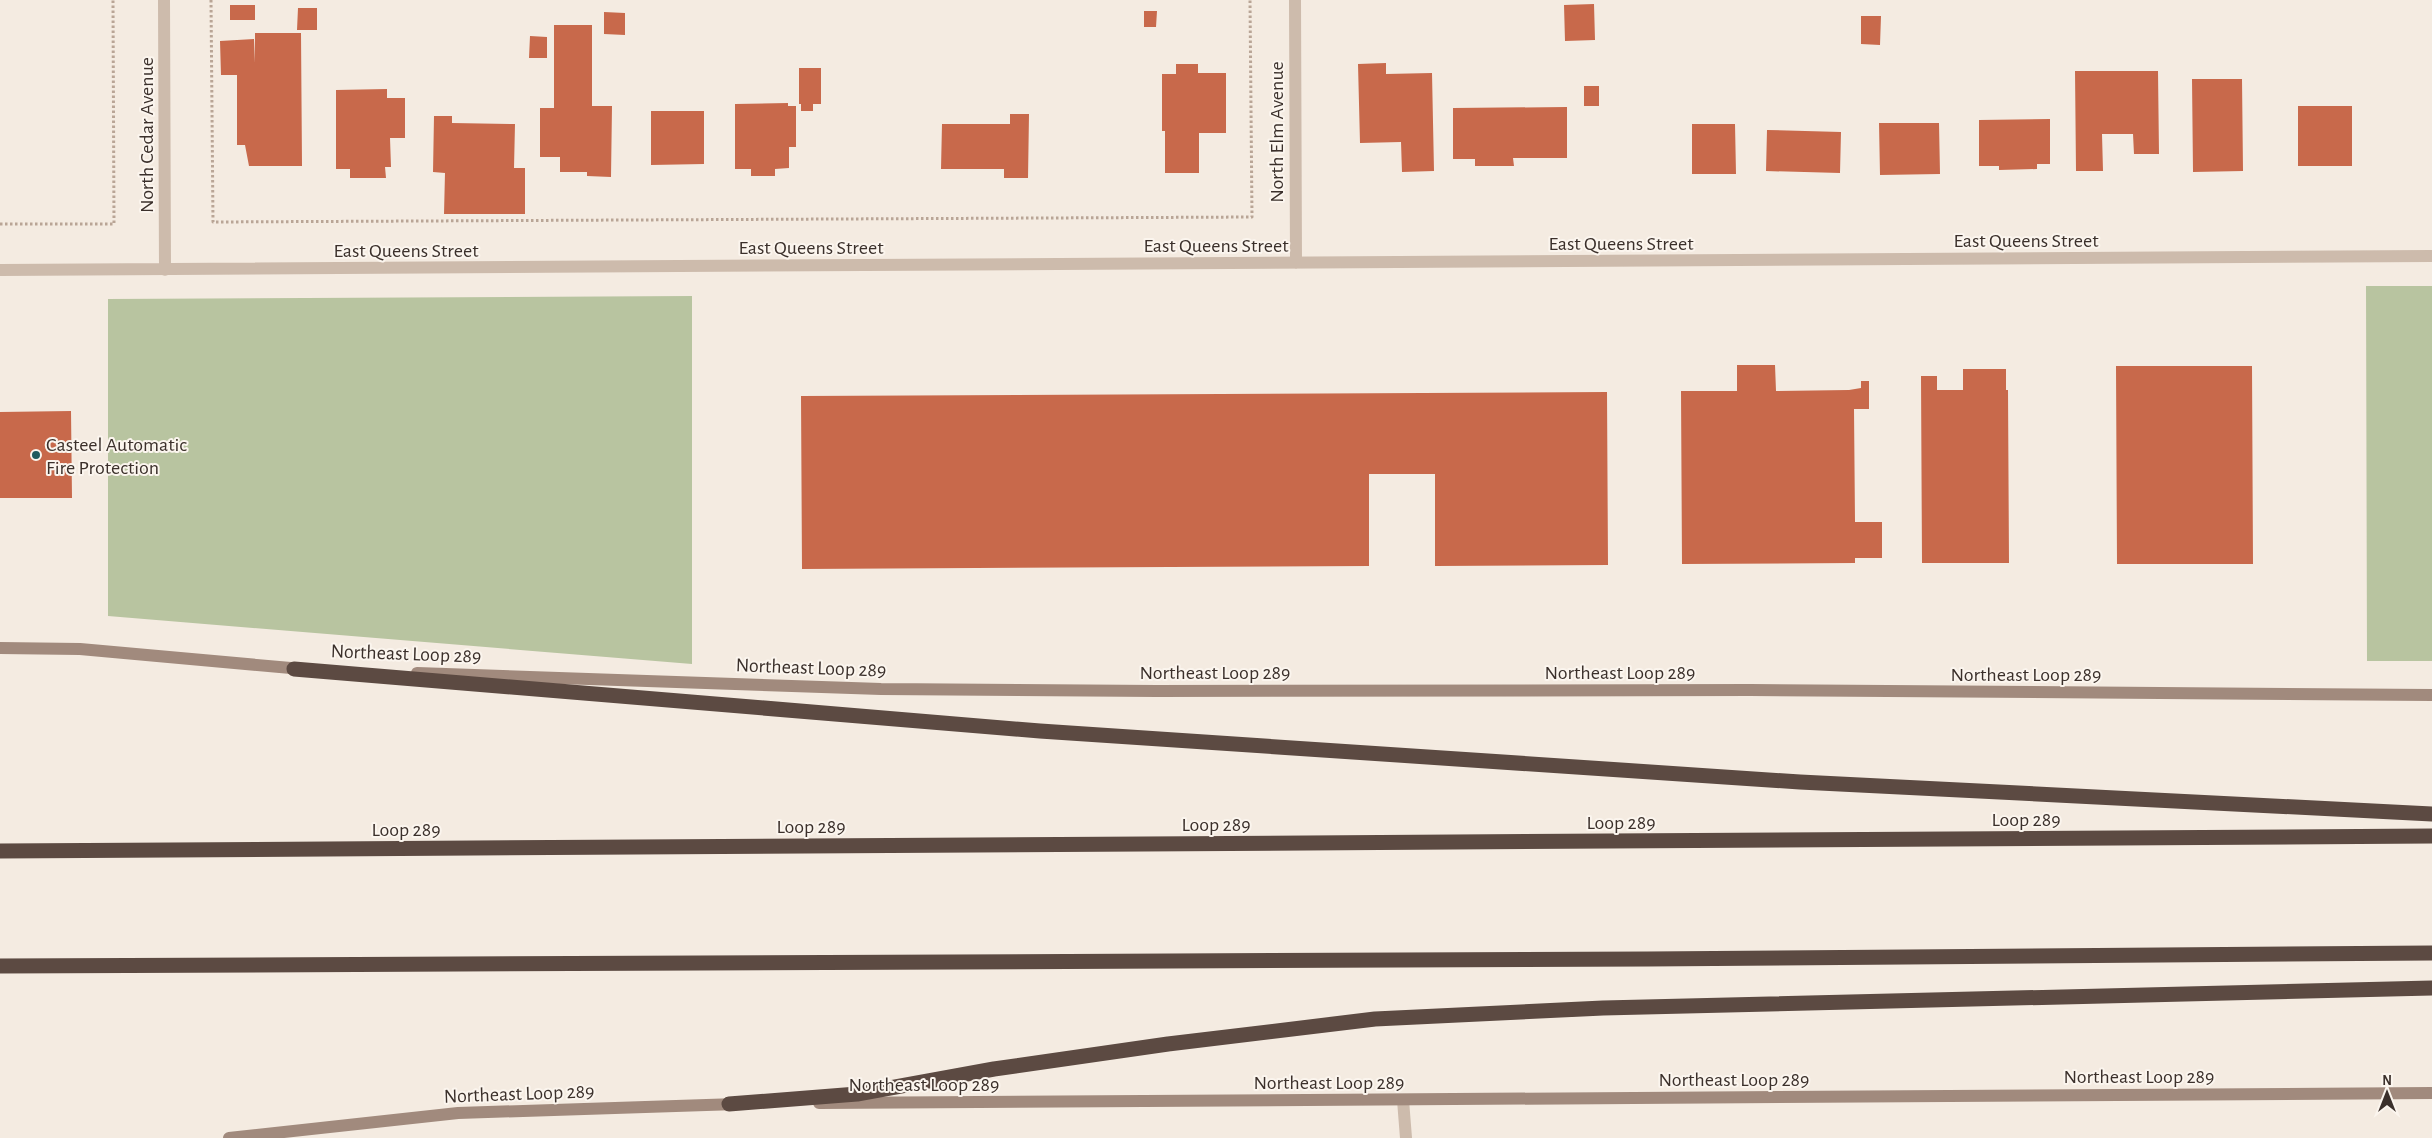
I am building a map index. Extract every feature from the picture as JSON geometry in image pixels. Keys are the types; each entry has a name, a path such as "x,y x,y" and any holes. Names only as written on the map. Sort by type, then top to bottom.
{"highway":[{"path":"294,669 1040,731 1800,782 2432,814"},
{"name":"Loop 289","path":"0,851 2432,836"},
{"path":"0,966 1648,959 2432,953"},
{"path":"729,1104 857,1094 994,1069 1168,1044 1376,1020 1603,1008 2432,988"}],"main road":[{"name":"Northeast Loop 289","path":"0,648 80,649 294,669 881,689 1157,691 1760,690 2432,695"},
{"name":"Northeast Loop 289","path":"228,1138 458,1113 729,1104 2432,1093"}],"street":[{"name":"North Cedar Avenue","path":"164,0 166,270"},
{"name":"North Elm Avenue","path":"1294,0 1296,263"},
{"name":"East Queens Street","path":"0,270 2432,256"},
{"path":"1403,1100 1406,1138"}],"path":[{"path":"0,224 114,224 113,0"},
{"path":"211,0 212,222 1252,217 1250,0"}],"green space":[{"path":"2366,286 2432,286 2432,661 2367,661"},
{"path":"692,296 692,664 108,616 108,299"}],"building":[{"path":"1594,4 1595,40 1565,41 1564,5"},
{"path":"230,5 255,5 255,20 230,20"},
{"path":"298,8 317,8 317,30 297,30"},
{"path":"1144,11 1157,11 1156,27 1144,27"},
{"path":"604,12 625,13 625,35 604,34"},
{"path":"1861,16 1881,16 1880,45 1861,44"},
{"path":"554,25 592,25 592,106 612,106 611,177 587,176 587,172 560,172 560,157 540,157 540,108 554,108"},
{"path":"255,33 301,33 302,166 249,166 245,145 237,145 237,75 221,75 220,41 254,39 255,63"},
{"path":"530,36 547,37 547,58 529,58"},
{"path":"1386,63 1386,74 1432,73 1434,171 1402,172 1401,142 1360,143 1358,64"},
{"path":"1176,64 1198,64 1198,73 1226,73 1226,133 1199,133 1199,173 1165,173 1165,131 1162,131 1162,74 1176,74"},
{"path":"799,68 821,68 821,104 813,104 813,111 801,111 801,104 799,104"},
{"path":"2075,71 2158,71 2159,154 2134,154 2133,134 2102,134 2103,171 2076,171"},
{"path":"2192,79 2242,79 2243,171 2193,172"},
{"path":"1584,86 1599,86 1599,106 1584,106"},
{"path":"387,89 387,98 405,98 405,138 390,138 391,167 385,167 386,178 350,178 350,169 336,169 336,90"},
{"path":"788,103 788,106 796,106 796,147 789,147 789,168 775,169 775,176 751,176 751,169 735,169 735,104"},
{"path":"2298,106 2352,106 2352,166 2298,166"},
{"path":"1567,107 1567,158 1513,158 1514,166 1475,166 1475,159 1453,159 1453,108"},
{"path":"651,111 704,111 704,164 651,165"},
{"path":"1010,114 1029,114 1028,178 1004,178 1004,169 941,169 942,124 1010,124"},
{"path":"434,116 452,116 452,123 515,124 514,168 525,168 525,214 444,214 445,173 433,172"},
{"path":"2050,119 2050,164 2037,164 2037,169 1999,170 1999,166 1979,166 1979,120"},
{"path":"1879,123 1939,123 1940,174 1880,175"},
{"path":"1692,124 1735,124 1736,174 1692,174"},
{"path":"1767,130 1841,132 1840,173 1766,171"},
{"path":"1737,365 1775,365 1776,391 1849,390 1861,388 1861,381 1869,381 1869,409 1854,409 1855,522 1882,522 1882,558 1855,558 1855,563 1682,564 1681,391 1737,391"},
{"path":"2116,366 2252,366 2253,564 2117,564"},
{"path":"1963,369 2006,369 2006,390 2008,390 2009,563 1922,563 1921,376 1937,376 1937,390 1963,390"},
{"path":"1607,392 1608,565 1435,566 1435,474 1369,474 1369,566 802,569 801,396"},
{"name":"Casteel Automatic Fire Protection","path":"71,411 72,498 0,498 0,412"}],"place":[{"name":"Casteel Automatic Fire Protection","path":"36,455"}]}
